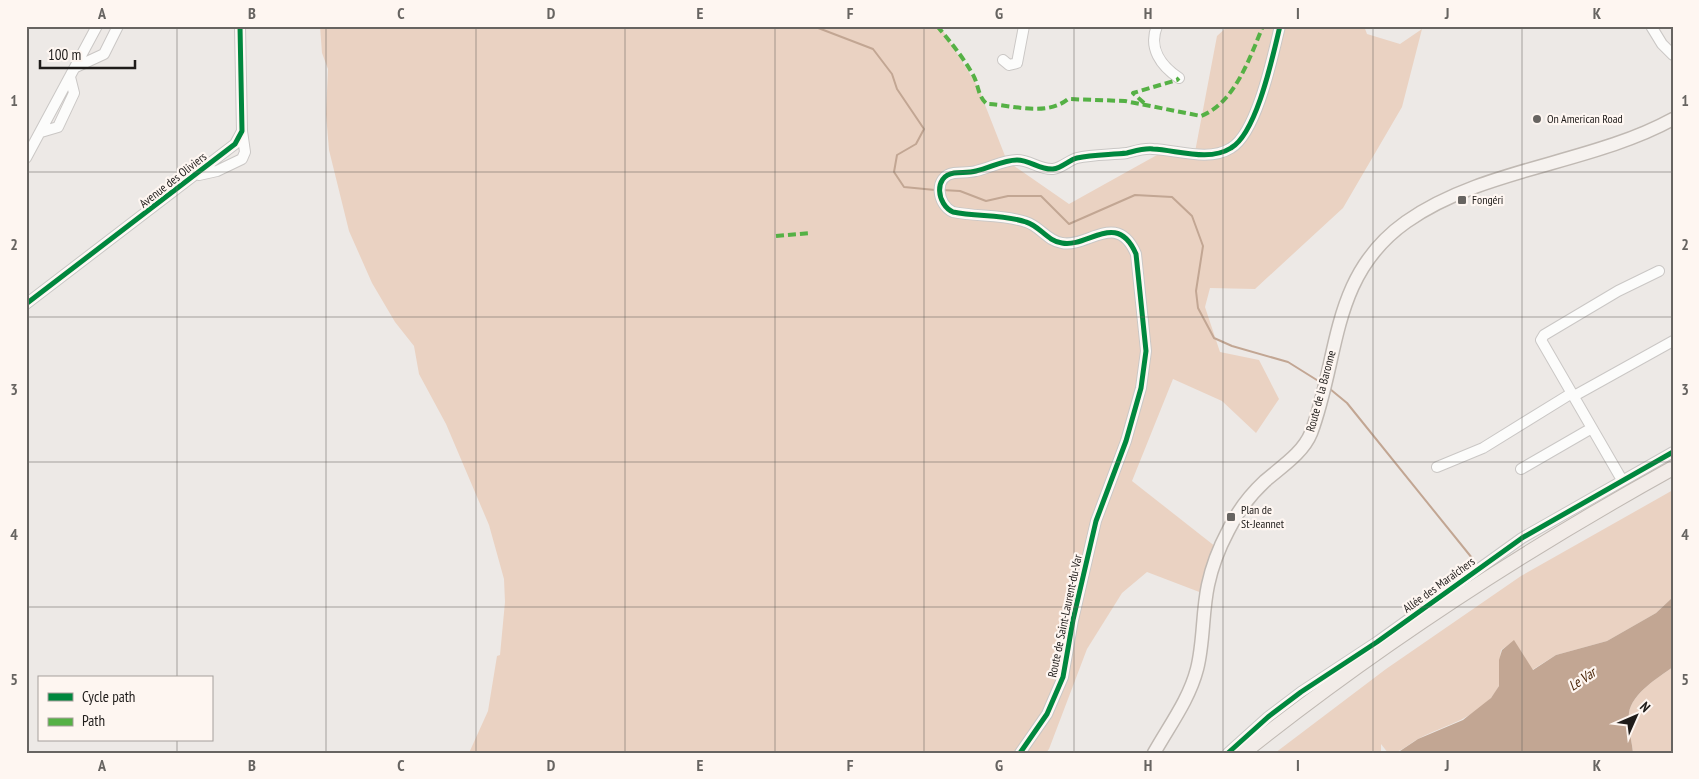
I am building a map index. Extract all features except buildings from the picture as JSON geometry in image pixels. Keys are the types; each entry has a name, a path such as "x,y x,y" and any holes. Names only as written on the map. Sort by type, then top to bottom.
{"highway":[{"path":"1243,753 1315,697 1508,564 1577,522 1673,468"},
{"path":"1258,753 1320,705 1514,571 1581,530 1673,479"}],"main road":[{"name":"Route de la Baronne","path":"1154,753 1192,686 1202,640 1208,587 1217,555 1229,528 1252,494 1305,444 1312,430 1340,318 1350,292 1362,269 1388,238 1476,187 1626,140 1673,119"}],"street":[{"path":"26,158 97,26"},
{"path":"76,68 104,54 118,26"},
{"name":"Avenue des Oliviers","path":"195,176 217,171 242,159 245,152 242,131 240,26"},
{"path":"1003,60 1009,64 1016,63 1024,26"},
{"path":"1157,26 1153,35 1153,44 1159,58 1168,70 1179,78"},
{"name":"Route de Saint-Laurent-du-Var","path":"1020,753 1047,714 1061,683 1096,521 1126,441 1141,388 1146,351 1136,254 1127,241 1115,233 1104,232 1078,242 1060,243 1025,221 960,214 946,209 941,203 940,183 942,178 949,174 975,172 1010,161 1027,161 1045,168 1054,169 1078,158 1150,148 1199,155 1231,149 1246,131 1257,107 1270,72 1280,26"},
{"path":"1651,26 1662,44 1673,55"},
{"name":"Avenue des Oliviers","path":"26,304 31,294 195,176 235,144 242,131"},
{"path":"1622,480 1541,340 1544,335 1618,291 1659,271"},
{"path":"1438,467 1483,448 1573,394 1673,341"},
{"path":"1521,469 1592,428"},
{"name":"Allée des Maraîchers","path":"1228,753 1268,717 1301,692 1377,642 1522,538 1673,452"}],"shaded area":[{"path":"320,26 940,26 978,87 1007,161 1069,204 1157,155 1195,152 1217,36 1228,26 1364,26 1367,34 1400,44 1422,29 1402,107 1343,208 1255,289 1210,288 1205,307 1220,352 1259,360 1279,399 1256,433 1222,401 1173,379 1132,481 1216,547 1202,593 1147,572 1122,593 1087,649 1046,753 469,753 488,711 497,656 500,655 505,602 504,579 489,525 446,424 419,374 414,346 395,322 372,283 349,231 329,150 326,114 328,69 322,53"},
{"path":"1673,490 1673,597 1656,613 1607,641 1556,655 1532,670 1514,641 1501,650 1498,688 1482,707 1462,719 1418,739 1397,752 1388,753 1381,744 1381,753 1275,753 1386,669 1521,576"},
{"path":"1673,667 1673,753 1633,753 1629,723 1631,706 1646,687"}],"water":[{"name":"Le Var","path":"1673,597 1673,667 1646,687 1631,706 1629,723 1633,753 1397,753 1418,739 1463,720 1491,698 1499,686 1499,660 1502,650 1514,640 1533,670 1556,655 1607,641 1656,613"}],"waterway":[{"path":"813,26 873,49 892,74 897,89 924,129 916,144 897,155 894,172 904,187 935,190"},
{"path":"942,190 960,191 986,201 1008,196 1041,196 1069,224 1135,195 1172,197 1192,216 1203,246 1196,291 1198,308 1214,338 1232,346 1288,362 1320,382"},
{"path":"1330,389 1347,403 1472,558"}],"marked path":[{"path":"937,26 968,67 974,77 981,97 987,104 1040,109 1050,108 1068,99 1125,101 1201,116 1213,110 1232,90 1247,65 1263,26"},
{"path":"1144,103 1133,93 1179,78"},
{"path":"776,236 811,233"}],"cycle path":[{"path":"26,304 235,144 242,131 240,26"},
{"path":"1020,753 1047,714 1063,677 1073,620 1096,521 1126,441 1141,388 1146,351 1136,254 1128,241 1120,234 1102,234 1082,241 1062,243 1052,239 1031,224 1017,219 953,212 943,203 940,185 947,175 973,172 1012,160 1022,160 1044,168 1053,169 1077,158 1127,153 1146,149 1203,155 1222,152 1231,148 1240,140 1249,127 1256,110 1263,92 1280,26"},
{"path":"1228,753 1268,717 1301,692 1377,642 1522,538 1673,452"}],"place":[{"name":"On American Road","path":"1537,119"},
{"name":"Fongéri","path":"1462,200"},
{"name":"Plan de St-Jeannet","path":"1231,517"}]}
